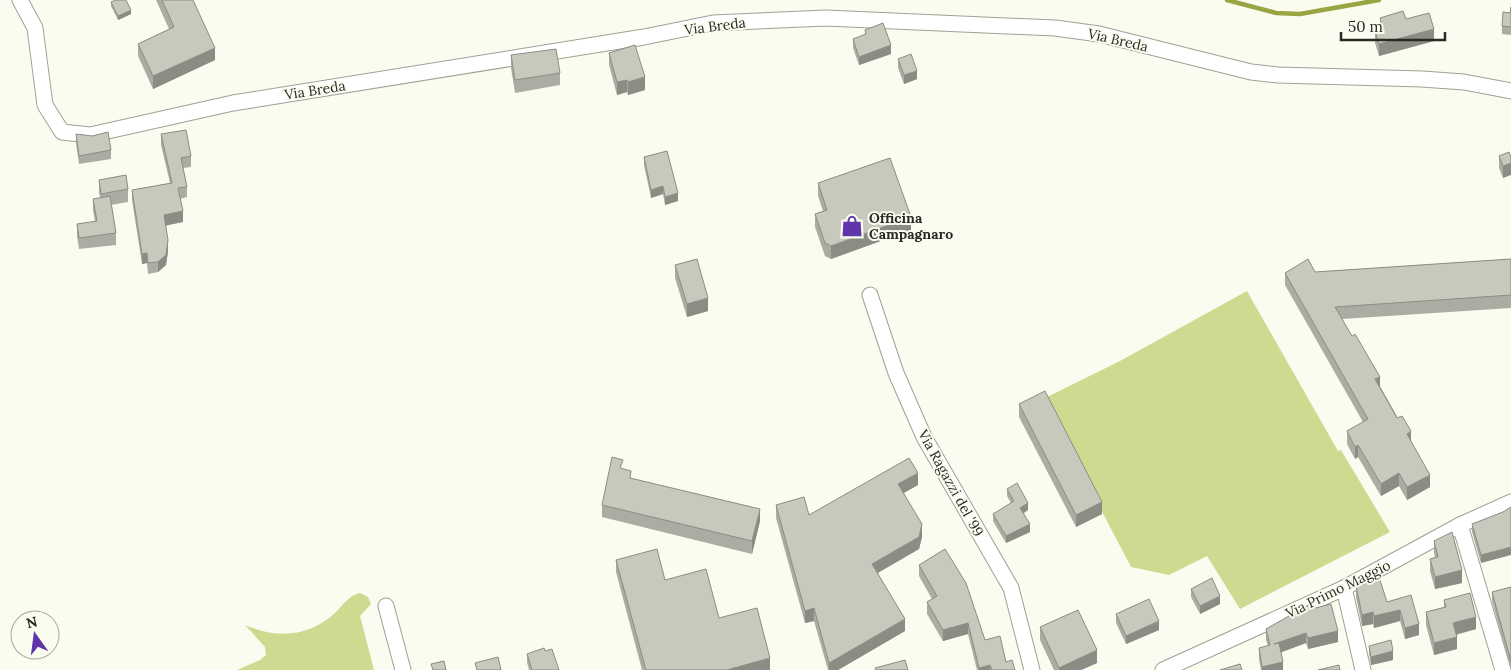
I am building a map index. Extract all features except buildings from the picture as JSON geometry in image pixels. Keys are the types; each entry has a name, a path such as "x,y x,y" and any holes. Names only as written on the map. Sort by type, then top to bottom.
{"street":[{"name":"Via Breda","path":"20,0 35,28 45,106 62,132 90,135 234,103 635,38 713,23 826,18 1055,28 1099,34 1251,72 1278,75 1464,82 1511,91"},
{"name":"Via Ragazzi del '99","path":"870,295 896,373 924,437 1011,588 1032,670"},
{"name":"Via Primo Maggio","path":"1163,670 1344,588 1460,525 1511,502"},
{"path":"1460,525 1503,670"},
{"path":"1344,588 1363,670"},
{"path":"386,606 403,670"}],"green space":[{"path":"1247,291 1338,451 1341,450 1390,532 1240,609 1207,556 1169,575 1131,567 1043,399 1120,361"},
{"path":"360,593 368,597 371,604 360,616 374,670 237,670 260,660 266,655 265,647 245,625 281,634 304,631 326,620 349,598"}],"waterway":[{"path":"1227,0 1276,13 1300,14 1379,0"}],"place":[{"name":"Officina Campagnaro","path":"852,226"}]}
